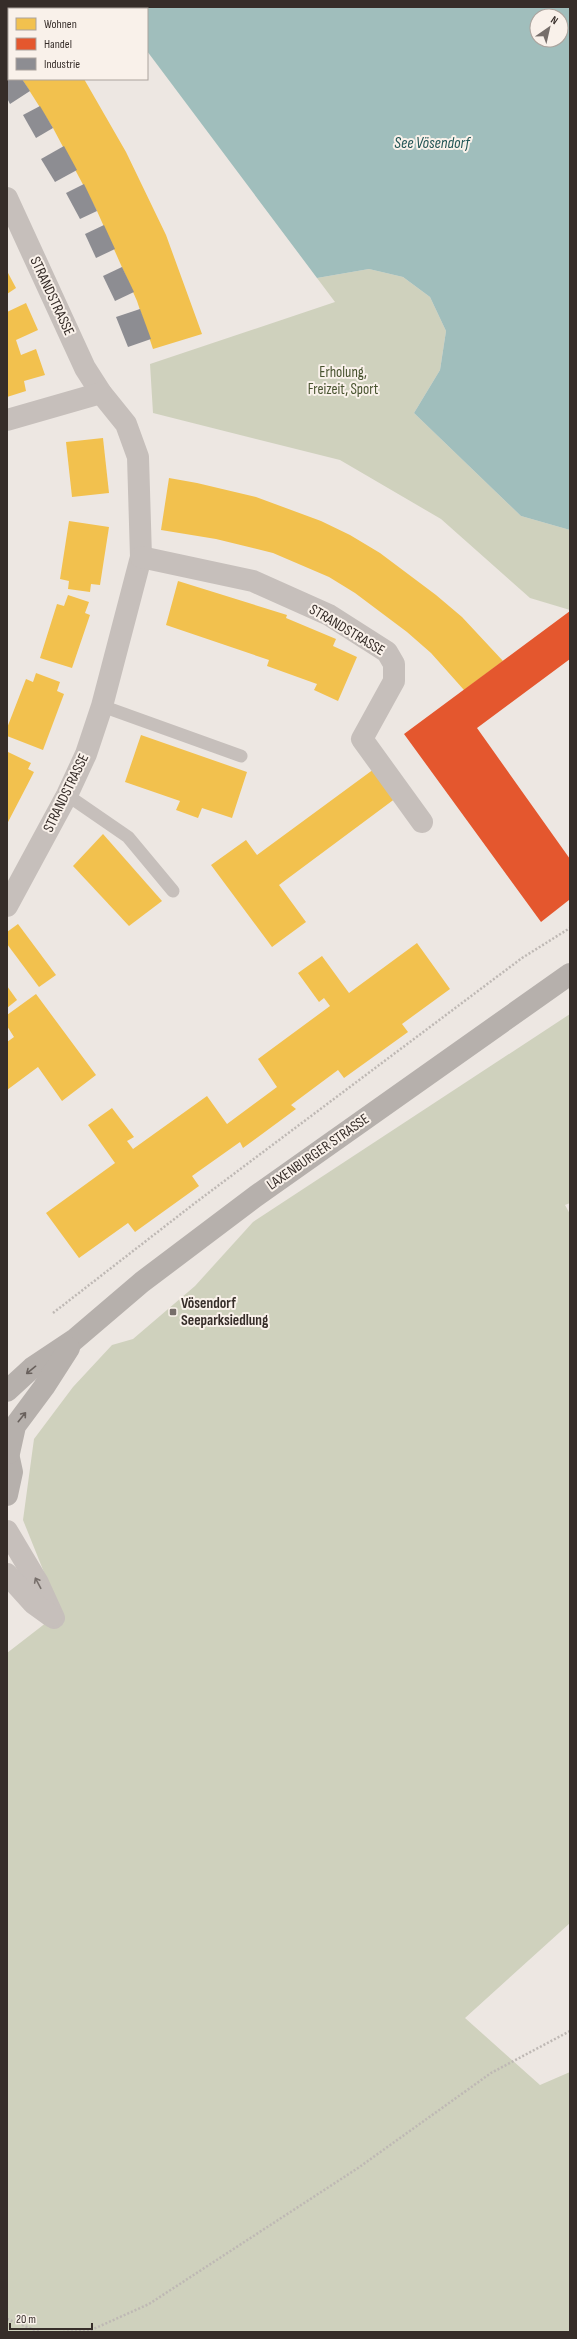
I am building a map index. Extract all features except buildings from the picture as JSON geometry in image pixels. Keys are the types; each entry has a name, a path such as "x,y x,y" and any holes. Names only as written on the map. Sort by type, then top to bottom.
{"main road":[{"name":"LAXENBURGER STRASSE","path":"7,1390 32,1368 74,1340 142,1282 256,1196 570,974"},
{"name":"LAXENBURGER STRASSE","path":"8,1451 15,1426 44,1387 74,1340"},
{"path":"7,1495 12,1472 8,1451"}],"street":[{"name":"STRANDSTRASSE","path":"7,198 85,368 100,393 126,424 138,457 140,557 102,706 86,754 68,795 7,906"},
{"path":"7,420 100,393"},
{"name":"STRANDSTRASSE","path":"140,557 253,581 329,615 387,652 394,664 394,681 362,739 422,822"},
{"path":"7,1531 38,1583 54,1618 33,1603 7,1574"}],"lane":[{"path":"102,706 241,756"},
{"path":"68,795 128,837 173,891"}],"path":[{"path":"53,1313 195,1203 522,958 570,928"},
{"path":"63,2332 88,2331 149,2304 358,2168 491,2074 570,2031"},
{"path":"7,2319 40,2332"}],"green space":[{"name":"Erholung, Freizeit, Sport","path":"369,269 403,277 430,297 446,331 440,370 414,413 521,516 570,530 570,610 530,598 441,519 340,460 153,413 150,364 335,302 317,278"},
{"path":"570,1014 570,1203 565,1205 570,1214 570,1923 465,2018 540,2085 570,2072 570,2332 7,2332 7,1653 60,1612 23,1520 34,1439 73,1387 112,1345 133,1339 195,1286 253,1222"}],"water":[{"name":"See Vösendorf","path":"114,7 570,7 570,530 521,516 414,413 440,370 446,331 430,297 403,277 369,269 317,278 148,52 148,8"}],"place":[{"name":"Vösendorf Seeparksiedlung","path":"173,1312"}]}
